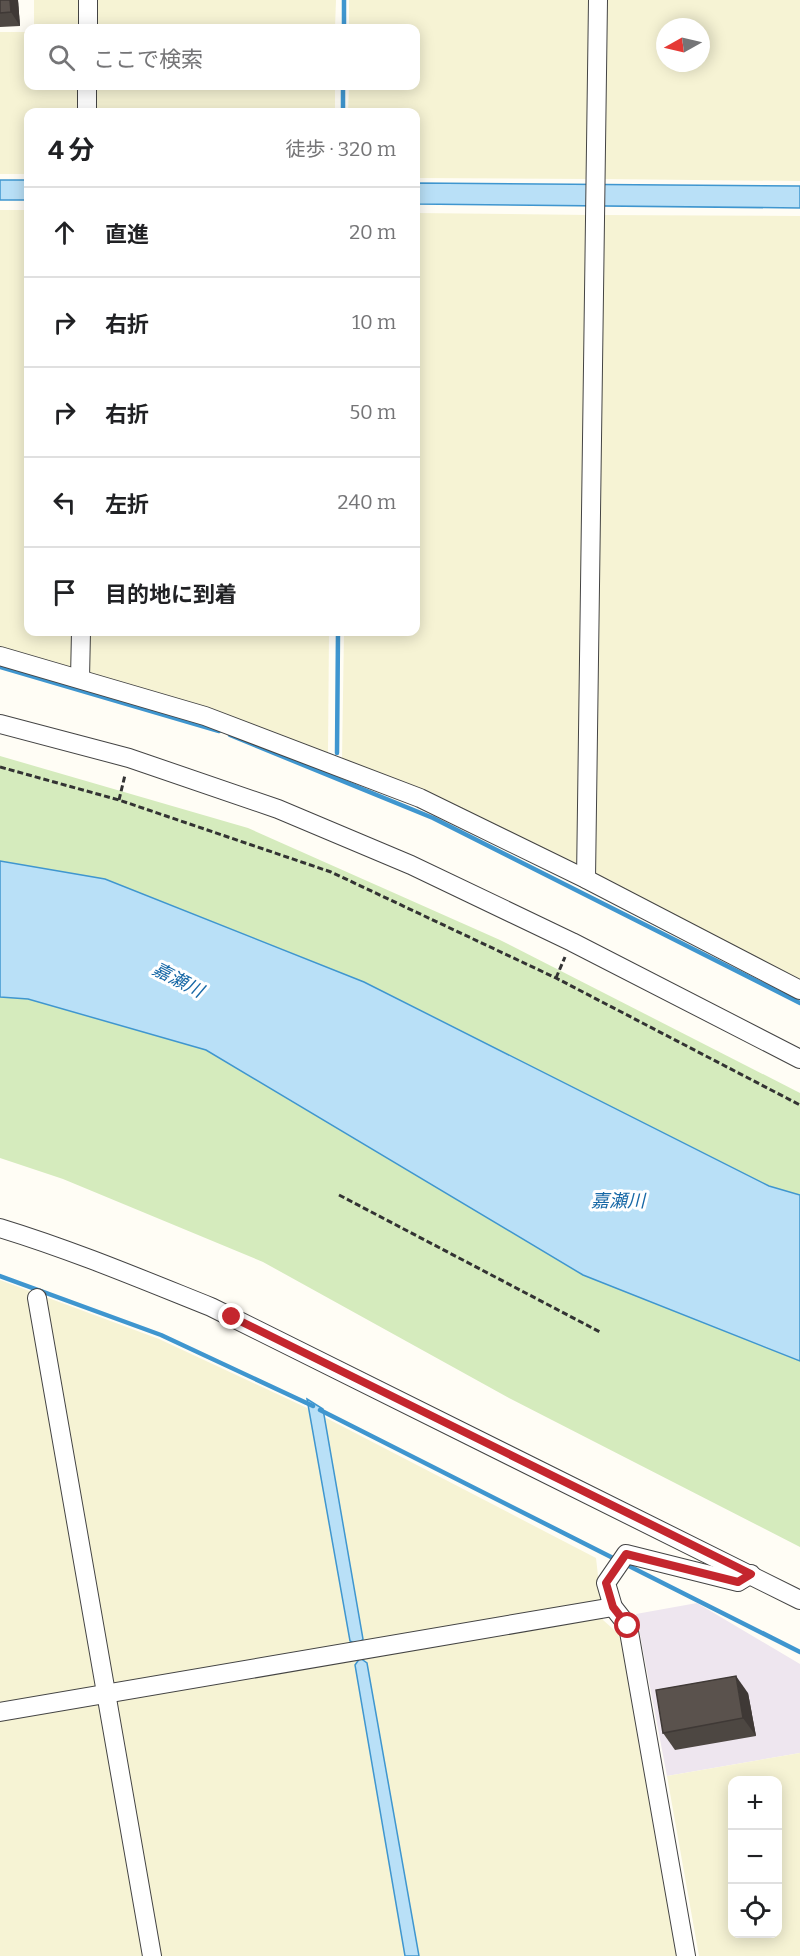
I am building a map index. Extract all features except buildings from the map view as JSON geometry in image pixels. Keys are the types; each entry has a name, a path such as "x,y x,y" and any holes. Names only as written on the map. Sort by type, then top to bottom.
{"street":[{"path":"88,0 88,24"},
{"path":"586,879 598,0"},
{"path":"87,90 87,108"},
{"path":"80,678 81,636"},
{"path":"0,656 205,716 420,798 586,879 800,990"},
{"path":"0,724 129,758 288,813 411,865 572,942 800,1059"},
{"path":"0,1228 103,1263 211,1307 800,1599"},
{"path":"36,1298 152,1956"},
{"path":"686,1956 628,1626 613,1607 606,1583 626,1554 738,1582 751,1574"},
{"path":"0,1712 613,1607"}],"path":[{"path":"119,800 129,758"},
{"path":"0,767 119,800 331,872 556,978 800,1105"},
{"path":"556,978 572,942"},
{"path":"339,1196 600,1332"}],"shaded area":[{"path":"34,0 81,0 80,24 34,24"},
{"path":"95,0 336,0 335,24 95,24"},
{"path":"349,0 590,0 588,179 420,178 420,108 348,108 349,90 420,90 420,24 349,24"},
{"path":"604,0 800,0 800,181 602,179"},
{"path":"0,32 24,32 24,90 80,90 80,108 24,108 24,174 0,174"},
{"path":"94,90 335,90 335,108 94,108"},
{"path":"0,210 24,210 24,636 74,636 74,669 0,649"},
{"path":"420,213 589,215 578,867 423,789 342,759 344,636 420,636"},
{"path":"602,215 800,216 800,982 595,876"},
{"path":"88,636 329,636 328,753 87,672"},
{"path":"0,1280 159,1339 305,1407 596,1558 603,1620 621,1636 677,1956 0,1956"},
{"path":"697,1603 800,1664 800,1753 667,1776 636,1614"},
{"path":"800,1753 800,1956 699,1956 667,1776"}],"green space":[{"path":"0,756 248,828 500,940 800,1093 800,1222 0,883"},
{"path":"0,979 228,1046 800,1337 800,1547 509,1398 263,1262 63,1179 0,1158"}],"water":[{"path":"0,180 24,180 24,200 0,200"},
{"path":"420,183 800,186 800,208 420,204"},
{"name":"嘉瀬川","path":"0,861 105,879 364,982 769,1186 800,1195 800,1361 583,1275 206,1050 28,999 0,997"},
{"path":"307,1399 323,1409 363,1639 358,1645 350,1641"},
{"path":"360,1658 367,1663 419,1956 405,1956 355,1665"}],"waterway":[{"path":"344,0 344,24"},
{"path":"343,90 343,108"},
{"path":"337,753 338,636"},
{"path":"0,667 219,731"},
{"path":"230,735 433,818 800,1003"},
{"path":"0,1276 161,1335 313,1406"},
{"path":"320,1410 613,1558"},
{"path":"629,1566 800,1652"}],"route":[{"path":"232,1317 751,1574 738,1582 626,1554 606,1583 613,1607 628,1626"}]}
